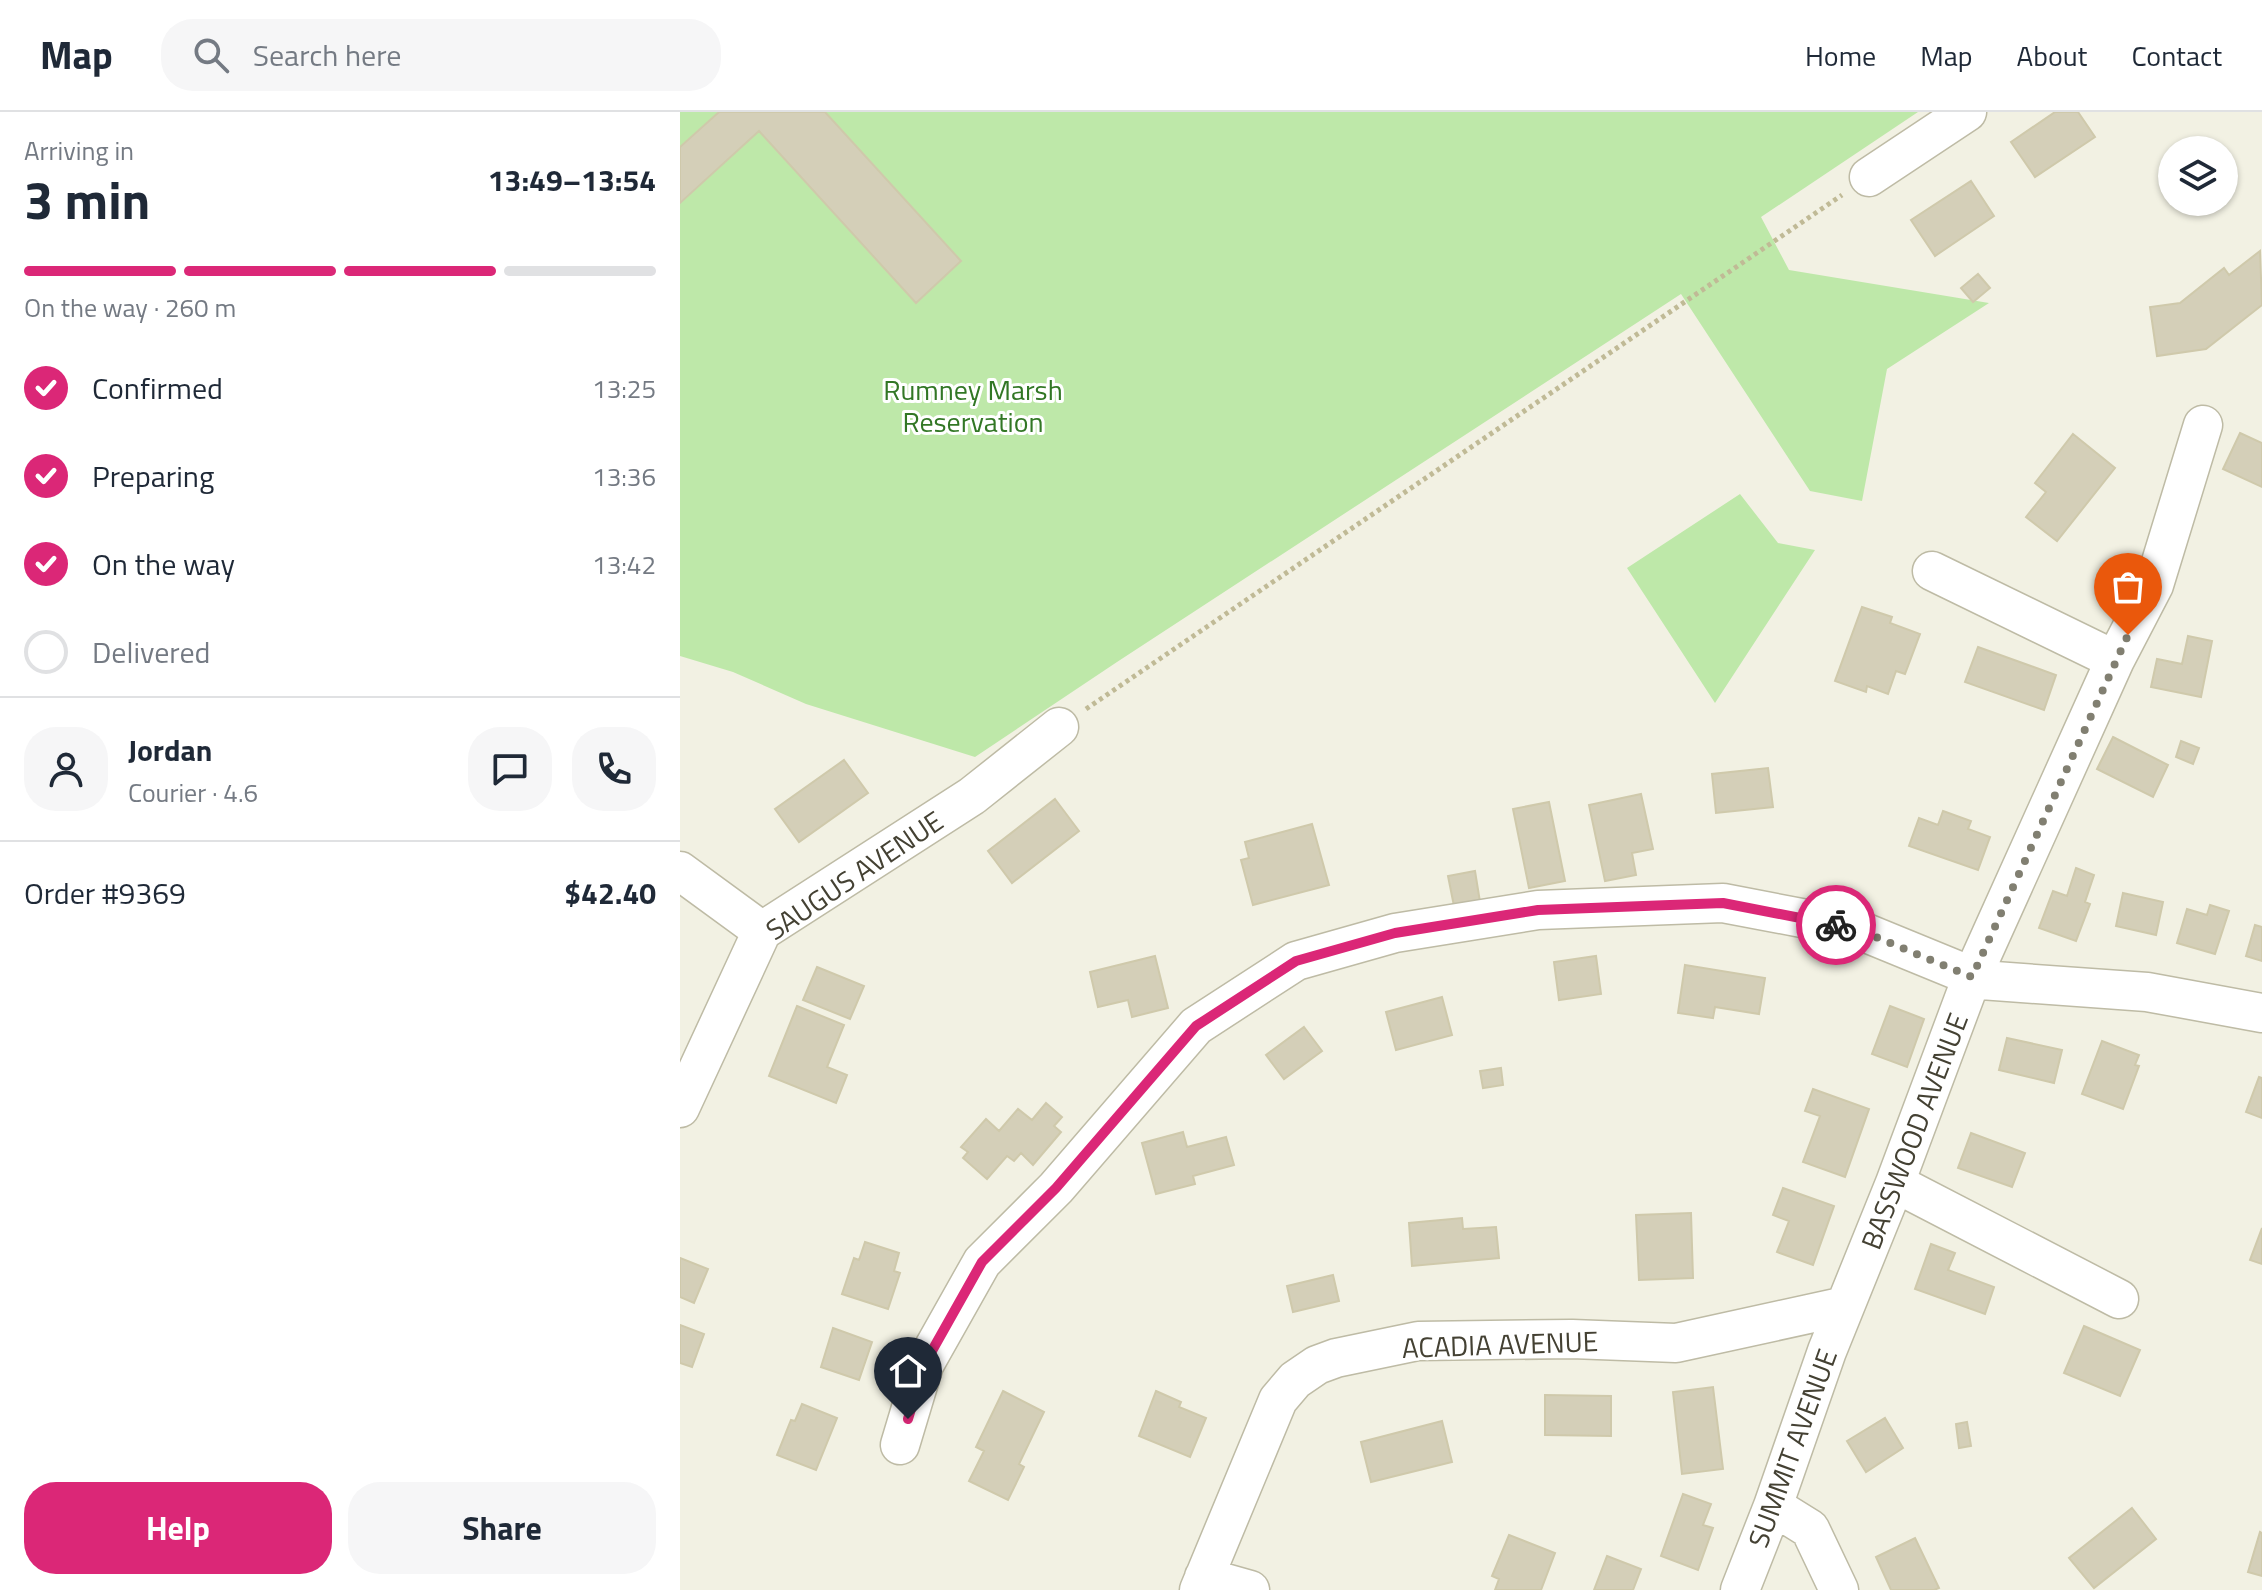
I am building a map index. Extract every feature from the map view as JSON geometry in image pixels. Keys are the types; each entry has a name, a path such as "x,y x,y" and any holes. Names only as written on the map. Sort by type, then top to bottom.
{"street":[{"path":"1869,177 1967,112"},
{"name":"BASSWOOD AVENUE","path":"1845,1306 1972,977 2115,660 2154,585 2203,425"},
{"path":"1932,571 2115,660"},
{"name":"SAUGUS AVENUE","path":"680,1108 762,931 972,796 1059,727"},
{"path":"680,871 762,931"},
{"path":"900,1445 924,1365 982,1262 1056,1188 1196,1026 1296,961 1395,933 1538,910 1723,903 1854,928 1981,980 2147,992 2262,1013"},
{"path":"1895,1183 2119,1299"},
{"name":"SUMMIT AVENUE","path":"1740,1590 1845,1306"},
{"name":"ACADIA AVENUE","path":"1202,1584 1278,1400 1295,1380 1317,1365 1336,1358 1418,1341 1572,1339 1676,1343 1845,1306"},
{"path":"1773,1506 1810,1529 1839,1590"},
{"path":"1202,1584 1250,1590"}],"path":[{"path":"1059,727 1869,177"}],"green space":[{"name":"Rumney Marsh Reservation","path":"680,112 1918,112 1761,217 1789,270 1989,303 1887,369 1862,501 1810,491 1681,294 975,757 806,704 733,672 680,656"},
{"path":"1740,494 1778,543 1815,550 1715,703 1627,568"}],"building":[{"path":"719,112 825,112 961,261 916,303 759,131 680,203 680,147"},
{"path":"2055,112 2078,112 2095,137 2035,177 2011,142"},
{"path":"1971,181 1994,216 1935,256 1911,220"},
{"path":"2260,251 2262,305 2206,349 2157,356 2150,307 2180,303 2224,268 2229,275"},
{"path":"1978,274 1990,288 1973,302 1961,288"},
{"path":"2240,433 2262,443 2262,487 2223,469"},
{"path":"2073,434 2115,468 2057,541 2026,517 2046,492 2035,483"},
{"path":"1862,607 1892,617 1890,623 1920,634 1905,674 1896,671 1888,694 1867,686 1866,692 1835,681"},
{"path":"2188,636 2212,641 2201,697 2151,687 2157,659 2182,664"},
{"path":"1978,647 2056,675 2044,710 1965,682"},
{"path":"2113,737 2168,765 2153,797 2097,769"},
{"path":"2181,741 2199,748 2193,764 2176,757"},
{"path":"844,760 868,793 799,842 775,809"},
{"path":"1768,768 1773,807 1716,813 1712,774"},
{"path":"1641,794 1653,849 1632,853 1636,875 1605,881 1589,805"},
{"path":"1055,799 1079,831 1012,883 988,851"},
{"path":"1549,802 1565,881 1529,888 1513,809"},
{"path":"1943,811 1971,821 1968,829 1990,837 1978,870 1909,846 1919,818 1938,825"},
{"path":"1312,824 1329,885 1253,905 1241,860 1249,858 1245,842"},
{"path":"2076,868 2094,875 2085,902 2090,904 2076,941 2039,928 2053,891 2067,896"},
{"path":"1475,871 1480,902 1454,906 1448,876"},
{"path":"2123,893 2163,902 2156,935 2116,926"},
{"path":"2210,905 2229,911 2215,954 2177,943 2187,909 2207,915"},
{"path":"2255,925 2262,927 2262,961 2246,956"},
{"path":"1155,956 1168,1008 1132,1017 1128,1000 1098,1007 1090,972"},
{"path":"1596,956 1601,994 1559,1000 1554,962"},
{"path":"1685,965 1765,978 1759,1014 1715,1007 1713,1018 1678,1013"},
{"path":"817,967 864,986 850,1019 803,1000"},
{"path":"1442,997 1452,1035 1396,1050 1386,1012"},
{"path":"797,1006 844,1025 827,1067 847,1075 836,1103 769,1076"},
{"path":"1890,1006 1924,1019 1907,1067 1872,1054"},
{"path":"1304,1027 1322,1051 1284,1079 1266,1055"},
{"path":"2007,1038 2062,1050 2054,1083 1999,1070"},
{"path":"2102,1041 2139,1055 2135,1065 2139,1066 2123,1109 2082,1094"},
{"path":"1501,1068 1503,1085 1483,1088 1480,1071"},
{"path":"2259,1077 2262,1078 2262,1118 2246,1112"},
{"path":"1813,1089 1869,1109 1845,1177 1803,1162 1820,1116 1805,1111"},
{"path":"1046,1103 1062,1117 1054,1126 1061,1132 1033,1165 1021,1153 1014,1161 1007,1156 987,1179 963,1158 968,1152 961,1147 986,1119 999,1131 1018,1109 1032,1120"},
{"path":"1183,1132 1187,1147 1226,1137 1234,1165 1193,1176 1195,1184 1156,1194 1142,1143"},
{"path":"1971,1133 2025,1153 2012,1187 1958,1168"},
{"path":"1783,1188 1834,1206 1813,1265 1777,1252 1789,1221 1773,1215"},
{"path":"1691,1213 1693,1278 1639,1280 1636,1215"},
{"path":"1462,1218 1463,1229 1496,1227 1499,1258 1412,1266 1409,1223"},
{"path":"2262,1228 2262,1264 2250,1260"},
{"path":"865,1242 899,1253 894,1271 900,1273 888,1309 842,1294 854,1258 859,1260"},
{"path":"1931,1244 1955,1253 1948,1270 1994,1287 1985,1314 1915,1289"},
{"path":"680,1258 708,1269 694,1303 680,1297"},
{"path":"1333,1275 1339,1301 1293,1312 1287,1286"},
{"path":"680,1325 704,1334 692,1367 680,1363"},
{"path":"2084,1326 2140,1350 2120,1396 2064,1373"},
{"path":"833,1328 872,1342 859,1380 821,1367"},
{"path":"1713,1387 1723,1469 1682,1474 1673,1392"},
{"path":"1003,1391 1044,1412 1019,1464 1024,1467 1008,1500 969,1481 984,1451 976,1447"},
{"path":"1156,1391 1181,1402 1179,1407 1206,1418 1190,1457 1139,1436"},
{"path":"1545,1395 1611,1396 1611,1436 1545,1435"},
{"path":"802,1404 837,1418 816,1470 777,1455 791,1420 795,1421"},
{"path":"1885,1418 1903,1448 1866,1472 1847,1441"},
{"path":"1442,1421 1452,1462 1371,1482 1361,1442"},
{"path":"1967,1422 1971,1446 1959,1448 1956,1424"},
{"path":"1683,1494 1711,1504 1703,1525 1713,1528 1698,1570 1661,1556"},
{"path":"2132,1508 2156,1539 2094,1588 2069,1558"},
{"path":"2262,1533 2262,1576 2248,1572"},
{"path":"1509,1535 1555,1553 1541,1590 1495,1590 1499,1579 1492,1576"},
{"path":"1915,1538 1939,1588 1891,1590 1876,1557"},
{"path":"1607,1556 1641,1569 1633,1590 1594,1590"}],"way so far":[{"path":"1836,925 1854,928 1972,977 2128,635"}],"route":[{"path":"908,1419 924,1365 982,1262 1056,1188 1196,1026 1296,961 1395,933 1538,910 1723,903 1836,925"}]}
